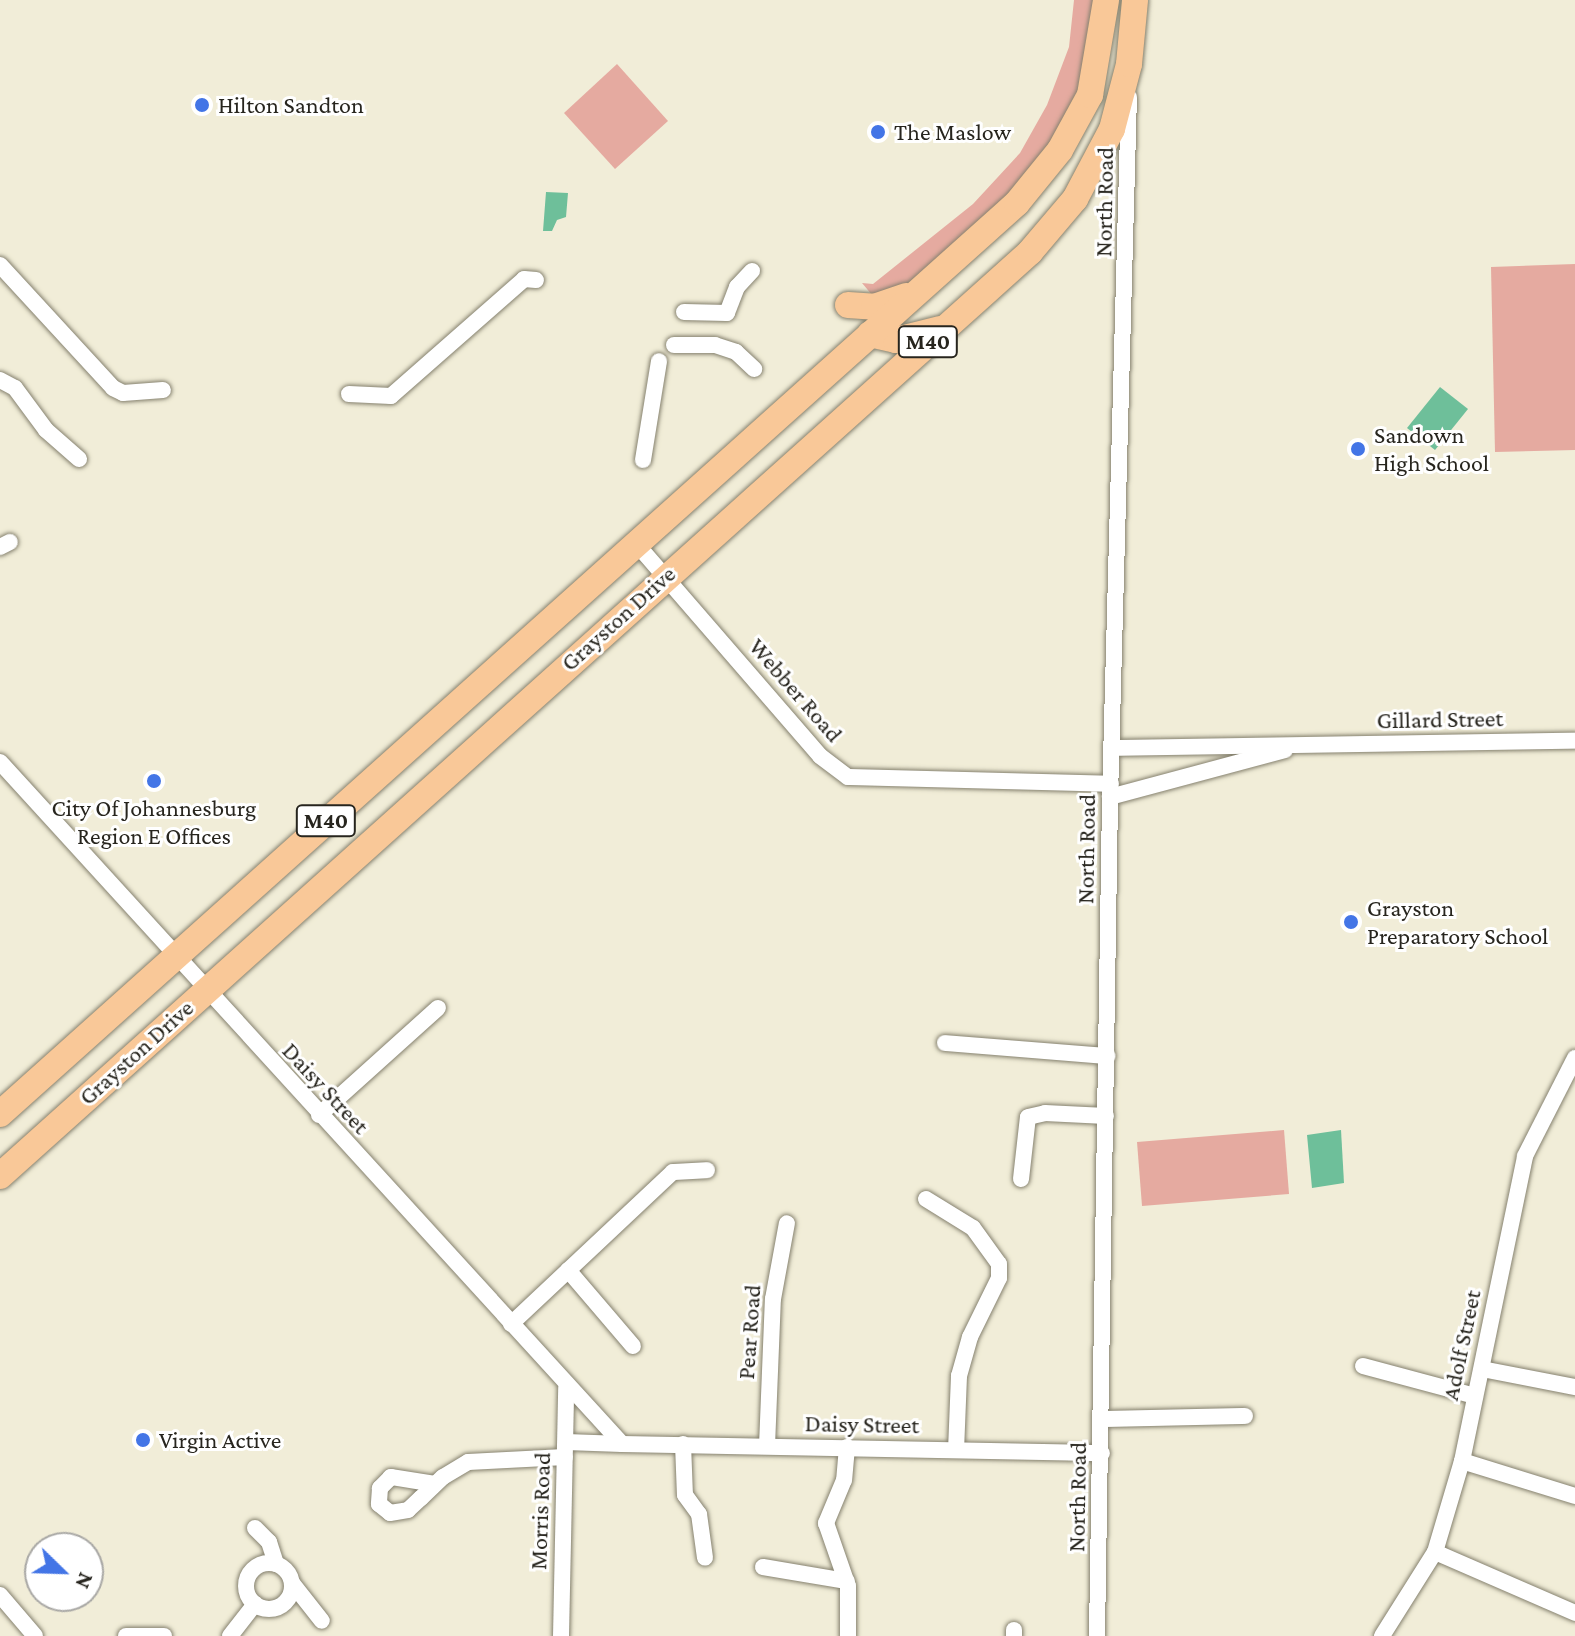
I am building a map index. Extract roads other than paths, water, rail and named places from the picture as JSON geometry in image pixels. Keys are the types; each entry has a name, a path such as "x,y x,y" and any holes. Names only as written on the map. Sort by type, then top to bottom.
{"main road":[{"path":"1094,0 1095,80"},
{"name":"Grayston Drive","path":"0,1114 634,541 923,288 1033,185 1074,126 1095,80 1106,0"},
{"name":"Grayston Drive","path":"0,1176 664,576 1030,252 1075,199 1112,129 1129,64 1135,3"},
{"path":"848,305 874,307 923,288"},
{"path":"870,334 896,340 944,328"}],"street":[{"name":"North Road","path":"1097,1636 1110,790 1125,326 1129,64"},
{"path":"0,265 113,388 123,393 163,390"},
{"path":"684,312 727,313 737,287 752,271"},
{"path":"349,394 391,396 427,367 465,324 523,279"},
{"path":"674,345 727,348 754,369"},
{"path":"643,460 659,361"},
{"path":"405,370 427,367"},
{"path":"0,380 15,388 46,430 79,459"},
{"name":"Webber Road","path":"634,541 820,756 848,777 1110,790"},
{"name":"Gillard Street","path":"1112,748 1575,741"},
{"name":"Gillard Street","path":"1110,790 1305,744"},
{"name":"Daisy Street","path":"0,762 566,1388 622,1444"},
{"path":"319,1115 438,1008"},
{"path":"945,1043 1107,1056"},
{"name":"Adolf Street","path":"1382,1636 1435,1552 1462,1461 1525,1156 1575,1058"},
{"path":"1021,1179 1028,1117 1045,1113 1106,1116"},
{"path":"511,1324 673,1172 707,1170"},
{"path":"926,1199 973,1228 999,1264 999,1278 970,1337 959,1376 956,1450"},
{"name":"Pear Road","path":"767,1446 773,1299 787,1223"},
{"path":"568,1270 633,1346"},
{"path":"1363,1366 1475,1396"},
{"path":"1482,1369 1575,1387"},
{"name":"Morris Road","path":"561,1636 566,1388"},
{"path":"1102,1419 1245,1416"},
{"name":"Daisy Street","path":"435,1484 468,1462 622,1444 1102,1453"},
{"path":"683,1444 685,1495 699,1514 705,1558"},
{"path":"847,1447 844,1480 826,1523 847,1581 848,1636"},
{"path":"1462,1461 1575,1496"},
{"path":"255,1528 269,1542 276,1564 322,1621"},
{"path":"1435,1552 1575,1613"},
{"path":"255,1604 246,1588 248,1575 263,1563 276,1564"},
{"path":"763,1567 847,1581"},
{"path":"255,1604 280,1607 292,1583"},
{"path":"0,1595 35,1636"},
{"path":"230,1636 255,1604"},
{"path":"126,1636 164,1636"}],"place":[{"name":"Hilton Sandton","path":"202,105"},
{"name":"The Maslow","path":"878,132"},
{"name":"Sandown High School","path":"1358,449"},
{"name":"City Of Johannesburg Region E Offices","path":"154,781"},
{"name":"Grayston Preparatory School","path":"1351,922"},
{"name":"Virgin Active","path":"143,1440"}]}
